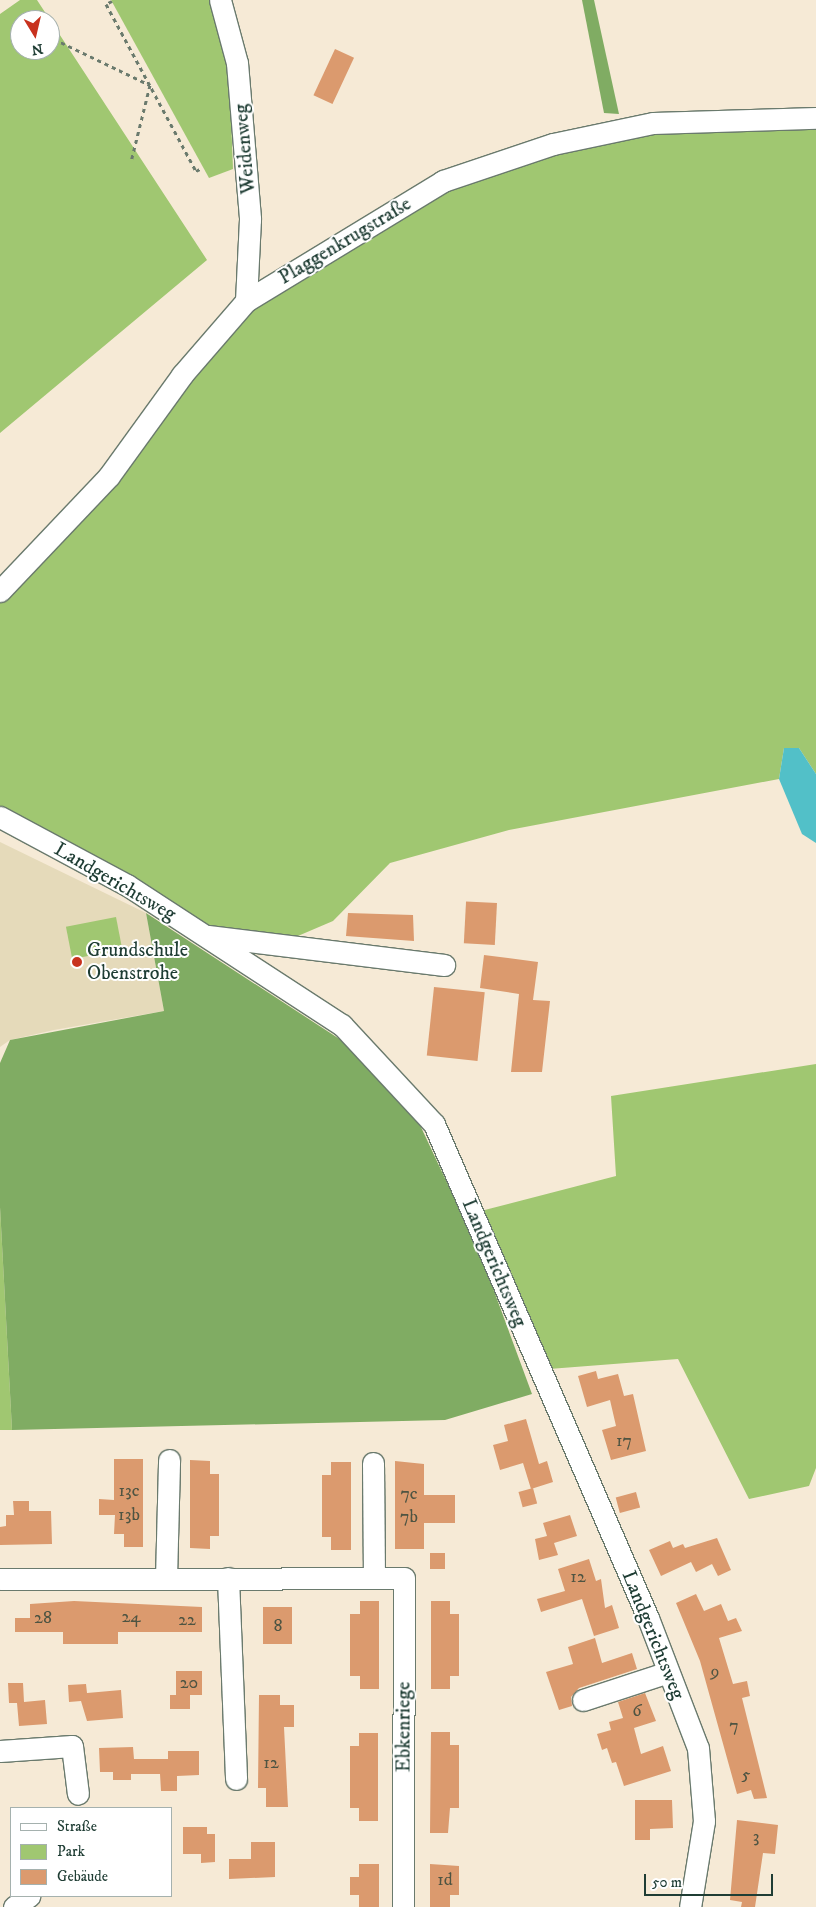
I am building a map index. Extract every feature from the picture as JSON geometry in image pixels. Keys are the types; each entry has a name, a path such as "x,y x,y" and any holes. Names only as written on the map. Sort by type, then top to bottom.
{"street":[{"name":"Weidenweg","path":"220,0 238,63 250,219 246,301"},
{"name":"Plaggenkrugstraße","path":"0,591 109,476 182,374 246,301 443,181 553,144 653,123 816,118"},
{"name":"Landgerichtsweg","path":"0,817 127,884 342,1025 434,1124 668,1672 698,1748 704,1820 690,1907"},
{"path":"205,936 444,965"},
{"path":"166,1578 168,1460"},
{"path":"373,1464 374,1578"},
{"path":"228,1578 236,1779"},
{"name":"Ebkenriege","path":"0,1579 404,1578 403,1907"},
{"path":"583,1700 668,1672"},
{"path":"0,1751 72,1746 78,1794"},
{"path":"14,1907 28,1897"}],"path":[{"path":"112,1 106,4 196,171 202,168"},
{"path":"60,42 150,85"},
{"path":"131,162 150,85"}],"shaded area":[{"name":"Grundschule Obenstrohe","path":"0,842 146,913 164,1011 54,1030 10,1040 0,1047"}],"green space":[{"path":"20,0 37,0 44,10 10,10 10,60 60,60 60,35 207,260 0,433 0,14"},
{"path":"111,0 211,0 229,66 233,169 209,178"},
{"path":"582,0 594,0 619,114 604,113"},
{"path":"816,118 816,774 799,748 784,748 779,779 509,830 390,863 333,921 242,960 0,817 0,591 246,301 443,181 604,132"},
{"path":"146,913 341,1040 420,1125 480,1253 532,1394 445,1420 12,1430 0,1207 0,1063 10,1040 164,1011"},
{"path":"116,917 122,949 72,959 66,927"},
{"path":"816,1064 816,1468 809,1486 749,1499 678,1359 549,1369 473,1213 616,1176 611,1096"},
{"path":"0,1207 12,1430 0,1430"}],"water":[{"path":"784,748 799,748 816,774 816,843 802,834 779,779"}],"building":[{"path":"335,49 354,58 332,104 313,95"},
{"path":"466,901 497,903 495,945 464,943"},
{"path":"348,913 413,915 414,941 346,936"},
{"path":"484,955 538,962 533,1000 550,1001 542,1072 511,1072 519,994 480,988"},
{"path":"434,987 485,992 478,1061 427,1056"},
{"path":"596,1371 598,1379 618,1374 624,1396 633,1394 646,1451 611,1460 602,1430 616,1426 610,1400 587,1407 578,1376"},
{"path":"526,1419 539,1464 547,1461 553,1482 531,1489 523,1463 500,1470 493,1445 508,1441 504,1425"},
{"path":"114,1459 143,1459 143,1547 124,1547 124,1534 114,1534 115,1515 99,1515 99,1499 114,1500"},
{"path":"190,1460 210,1461 210,1474 219,1474 219,1536 210,1536 210,1549 190,1548"},
{"path":"395,1461 424,1464 424,1495 455,1495 455,1523 424,1523 424,1549 395,1549"},
{"path":"331,1462 351,1462 351,1550 331,1550 331,1537 322,1537 322,1475 331,1475"},
{"path":"533,1488 537,1503 523,1507 519,1492"},
{"path":"636,1492 640,1507 620,1513 616,1497"},
{"path":"13,1501 29,1501 29,1511 51,1511 52,1544 0,1545 0,1527 6,1526 6,1515 14,1515"},
{"path":"570,1515 577,1536 554,1543 558,1555 539,1560 535,1539 547,1536 543,1523"},
{"path":"717,1538 731,1570 718,1576 712,1564 696,1572 691,1562 661,1576 649,1550 670,1541 673,1548 683,1544 685,1548"},
{"path":"430,1553 445,1553 445,1569 430,1569"},
{"path":"589,1559 596,1581 601,1579 605,1608 612,1605 619,1628 594,1636 582,1599 541,1612 537,1599 565,1591 558,1569"},
{"path":"696,1594 704,1611 721,1604 728,1621 736,1618 742,1631 719,1638 733,1684 747,1681 750,1696 742,1698 767,1798 754,1799 751,1790 737,1794 700,1661 676,1603"},
{"path":"74,1601 202,1607 202,1632 118,1632 118,1644 63,1644 63,1632 15,1632 15,1618 30,1618 30,1604"},
{"path":"360,1601 379,1601 379,1689 360,1689 360,1676 350,1676 350,1614 360,1614"},
{"path":"431,1601 450,1601 450,1614 459,1614 459,1676 450,1676 450,1689 431,1689"},
{"path":"263,1607 292,1607 292,1644 263,1644"},
{"path":"595,1638 602,1663 632,1653 637,1669 579,1688 571,1697 572,1706 559,1710 546,1672 573,1664 568,1647"},
{"path":"176,1671 202,1671 202,1695 190,1695 190,1709 170,1709 170,1695 176,1695"},
{"path":"8,1683 23,1683 24,1702 45,1700 47,1724 19,1726 17,1703 9,1703"},
{"path":"86,1684 87,1693 121,1690 123,1718 87,1721 81,1701 69,1702 68,1685"},
{"path":"645,1693 656,1721 634,1728 641,1754 663,1746 671,1771 624,1786 616,1762 612,1763 607,1748 602,1750 597,1734 611,1730 609,1722 623,1718 618,1702"},
{"path":"259,1695 280,1695 280,1705 294,1705 294,1727 284,1727 288,1807 266,1807 266,1788 258,1788"},
{"path":"431,1732 450,1732 450,1745 459,1745 459,1808 450,1808 448,1833 430,1833"},
{"path":"359,1733 378,1733 378,1821 359,1821 359,1808 350,1808 350,1746 359,1746"},
{"path":"133,1747 134,1759 168,1759 168,1751 199,1751 199,1775 177,1776 177,1791 161,1791 160,1774 131,1774 131,1780 113,1780 113,1772 100,1772 99,1748"},
{"path":"635,1800 672,1800 673,1828 650,1829 650,1840 635,1840"},
{"path":"737,1820 778,1825 775,1854 763,1853 755,1907 741,1907 742,1902 730,1900"},
{"path":"183,1827 207,1827 207,1834 215,1834 215,1862 201,1863 201,1854 183,1854"},
{"path":"251,1842 275,1842 275,1877 229,1879 229,1859 251,1859"},
{"path":"359,1864 379,1864 379,1907 359,1907 359,1895 350,1895 350,1877 359,1877"},
{"path":"430,1864 459,1866 459,1895 450,1895 450,1907 430,1907"}],"place":[{"name":"Grundschule Obenstrohe","path":"77,962"}]}
